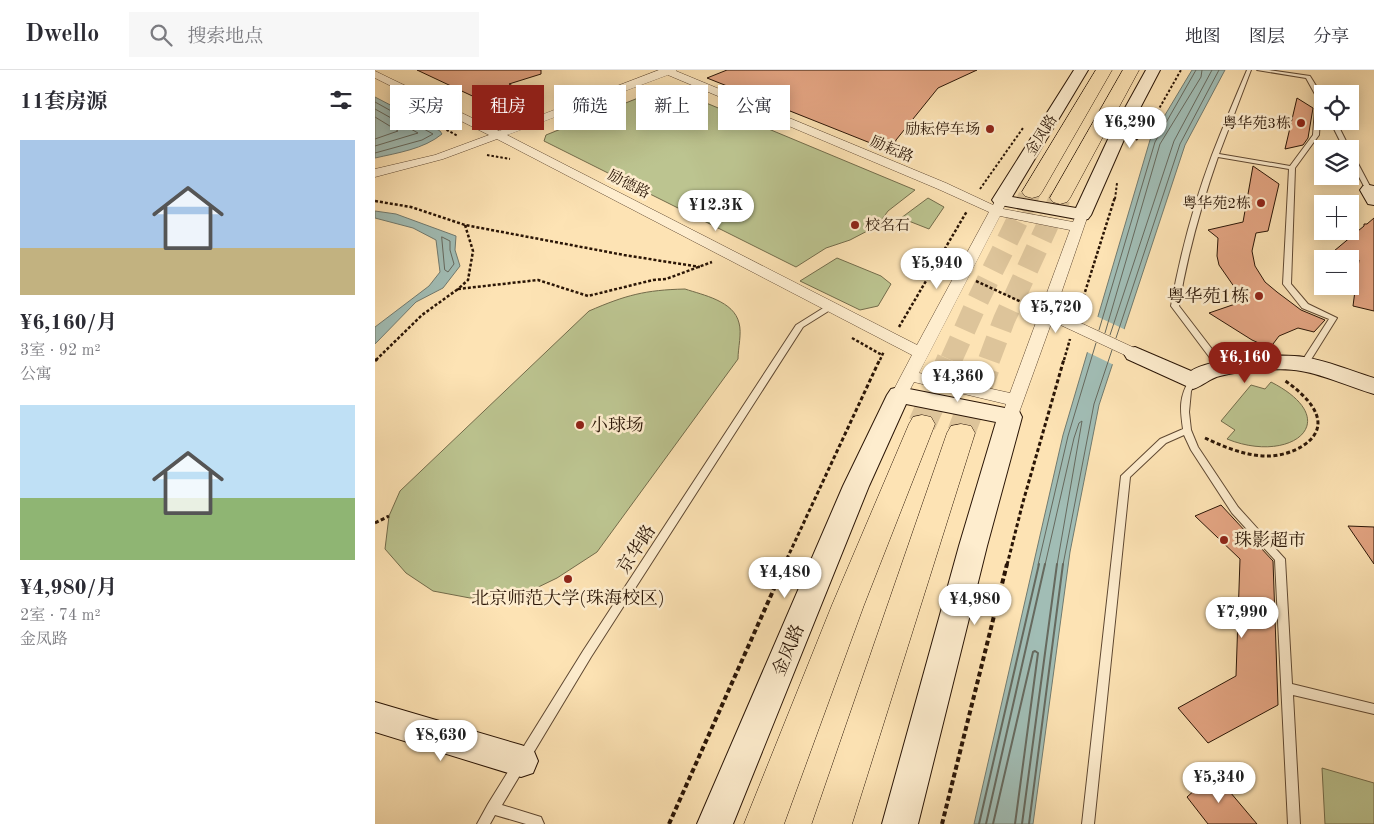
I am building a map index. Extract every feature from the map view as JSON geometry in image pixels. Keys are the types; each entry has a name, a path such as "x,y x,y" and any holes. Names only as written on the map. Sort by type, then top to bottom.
{"highway":[{"name":"金凤路","path":"1032,192 1104,70"},
{"path":"1061,198 1090,141 1131,70"},
{"path":"764,824 845,614 922,424"},
{"path":"833,824 961,433"}],"street":[{"name":"金凤路","path":"999,206 1081,70"},
{"path":"900,824 973,546 1013,409 1079,221 1153,70"},
{"name":"励耘路","path":"668,71 973,200 999,206"},
{"path":"375,174 439,157 495,134 668,71"},
{"name":"励德路","path":"375,73 919,354"},
{"path":"1013,409 904,385 999,206 1079,221"},
{"path":"1047,313 1193,381 1204,374 1222,368 1284,362 1304,364 1374,386"},
{"name":"金凤路","path":"715,824 856,486 904,385"},
{"path":"375,717 521,761"}],"lane":[{"path":"1222,368 1175,306 1179,275 1215,155 1249,70"},
{"path":"1259,70 1308,77 1314,87"},
{"path":"1304,364 1333,318 1305,306 1287,284 1292,168 1316,134 1317,130"},
{"path":"1215,155 1292,168"},
{"path":"1359,171 1372,195"},
{"name":"京华路","path":"483,824 587,654 800,325 831,307"},
{"path":"1193,381 1187,391 1186,400 1187,430 1194,448 1235,510 1281,559 1294,824"},
{"path":"1088,824 1126,476 1163,441 1187,430"},
{"path":"1286,688 1374,709"},
{"path":"492,808 537,821 538,824"}],"path":[{"path":"1130,146 1148,128 1181,70"},
{"path":"383,96 459,136"},
{"path":"481,157 490,154 517,161"},
{"path":"943,824 1023,502 1115,201 1118,175"},
{"path":"669,824 789,555 882,355 983,186"},
{"path":"375,201 411,207 465,226 624,256 703,267 666,279 587,296 538,280 458,289"},
{"path":"375,361 421,315 468,280 473,251 465,226"},
{"path":"706,257 715,262"},
{"path":"938,261 1047,313"},
{"path":"849,336 882,355"},
{"path":"1187,430 1225,447 1245,453 1266,456 1286,454 1301,448 1313,440 1317,428 1317,416 1311,403 1297,389 1281,378 1252,364"},
{"path":"375,523 389,516"}],"green space":[{"path":"636,99 636,130 708,130 708,104 718,108 718,130 771,130 915,190 888,211 873,228 850,240 826,248 796,267 544,141 546,135 558,130 626,130 626,103"},
{"path":"928,198 944,207 929,229 901,218"},
{"path":"837,258 881,276 891,284 878,306 860,310 800,281"},
{"name":"小球场","path":"685,289 717,300 731,309 736,315 740,331 738,359 597,552 557,578 528,592 470,598 433,591 406,573 385,549 389,516 400,491 589,311 636,294"},
{"path":"1271,382 1294,397 1305,411 1307,424 1301,435 1289,443 1272,447 1250,446 1227,439 1235,430 1221,421 1251,385 1265,389"},
{"path":"1322,768 1374,783 1374,824 1325,824"}],"water":[{"path":"1192,70 1225,70 1185,145 1099,405 1070,552 1033,824 974,824 1063,435 1150,140"},
{"path":"375,97 390,105 390,130 438,130 442,134 419,147 375,158"},
{"path":"375,211 396,214 456,236 455,250 460,266 443,288 416,302 375,344 375,327 429,286 440,272 436,240 413,228 375,218"}],"pier":[{"path":"1096,316 1126,330 1114,365 1085,351"}],"building":[{"path":"417,70 541,70 541,74 509,84 511,85 472,85 472,96 462,91 462,85 449,85"},
{"path":"727,70 977,70 938,88 896,140 893,152 790,111 790,85 725,85 707,78"},
{"name":"粤华苑3栋","path":"1297,98 1313,108 1308,138 1303,145 1285,149"},
{"name":"粤华苑1栋","path":"1253,166 1279,184 1268,231 1256,233 1252,251 1255,266 1265,282 1277,292 1301,310 1325,320 1314,332 1298,328 1279,336 1270,348 1252,340 1209,313 1244,301 1219,265 1217,256 1218,238 1208,230 1243,222"},
{"path":"1374,218 1374,311 1353,306 1354,295 1359,295 1359,250 1335,250 1347,240 1359,240 1359,230 1364,224 1367,224"},
{"path":"1221,505 1273,561 1278,705 1208,743 1178,708 1236,676 1240,559 1195,516"},
{"path":"1348,526 1374,527 1374,564"},
{"path":"1214,773 1257,824 1208,824 1187,797"}],"tunnel":[{"path":"1029,199 1032,192"},
{"path":"951,360 977,302 1029,197"},
{"path":"989,360 1004,320 1060,198"},
{"path":"922,424 951,359"},
{"path":"961,433 989,359"}],"place":[{"name":"粤华苑3栋","path":"1301,123"},
{"name":"励耘停车场","path":"990,129"},
{"name":"粤华苑2栋","path":"1261,203"},
{"name":"校名石","path":"855,225"},
{"name":"粤华苑1栋","path":"1259,296"},
{"name":"小球场","path":"580,425"},
{"name":"珠影超市","path":"1224,540"},
{"name":"北京师范大学(珠海校区)","path":"568,579"}]}
